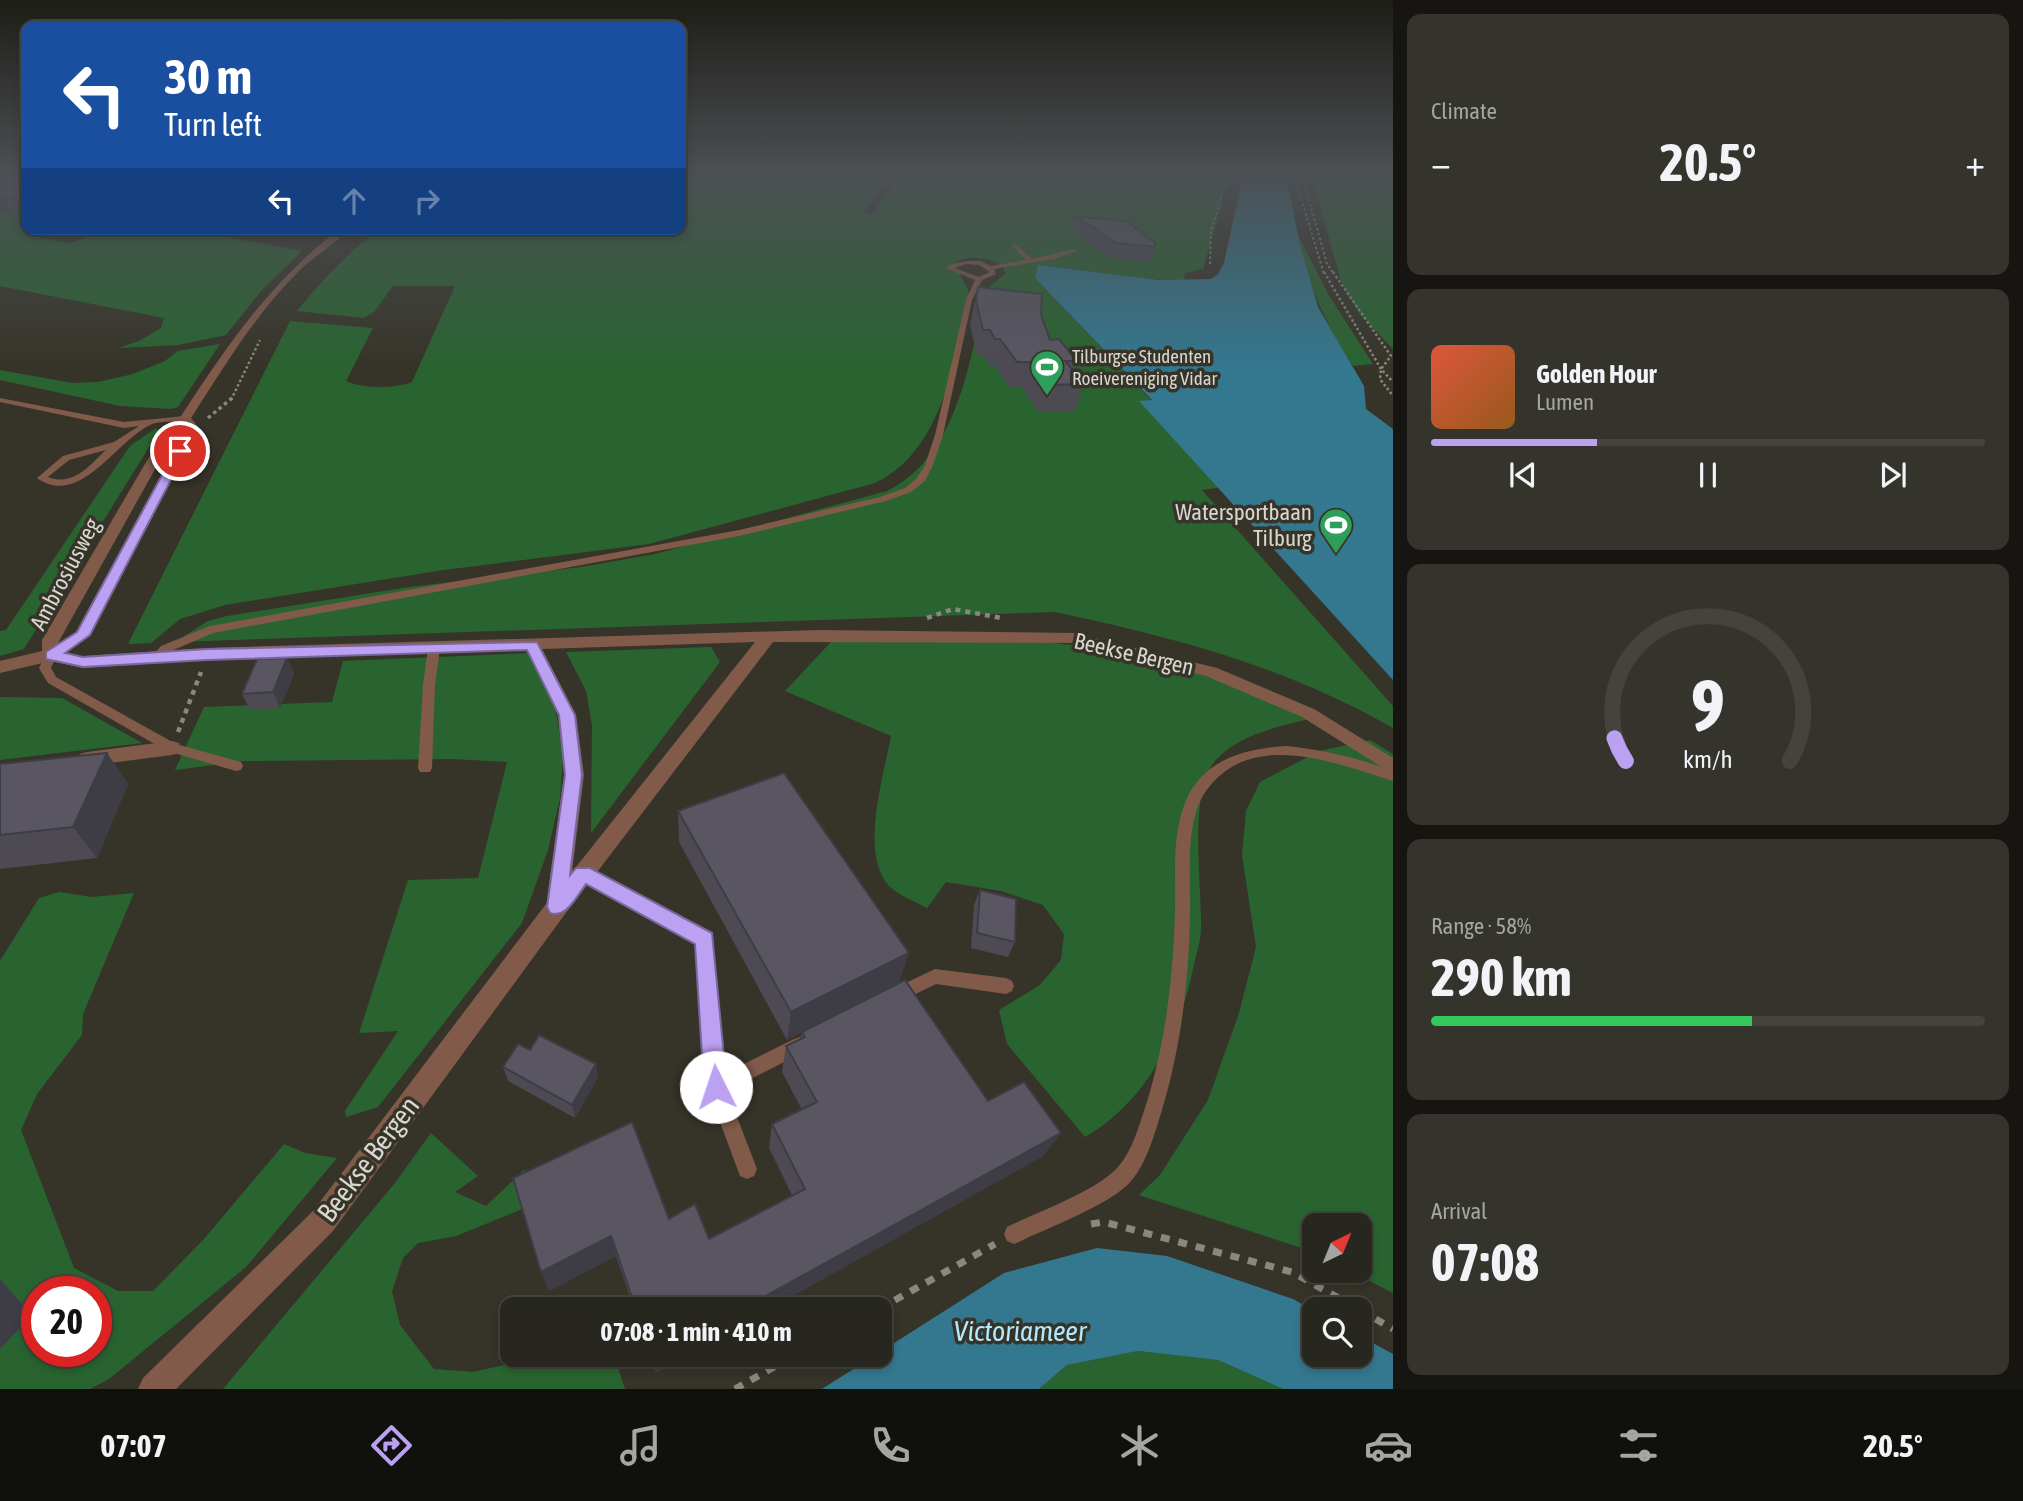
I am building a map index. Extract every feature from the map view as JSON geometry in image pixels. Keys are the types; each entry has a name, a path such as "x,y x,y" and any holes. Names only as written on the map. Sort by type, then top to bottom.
{"street":[{"name":"Ambrosiusweg","path":"189,423 173,426 50,640 51,655 82,635 189,423 264,300 329,240"},
{"name":"Beekse Bergen","path":"51,655 83,662 207,654 768,637 948,635 1075,638 1211,672 1308,713 1393,767"},
{"name":"Beekse Bergen","path":"154,1389 323,1221 557,907 768,637"},
{"name":"Beekse Bergen","path":"532,645 567,715 574,775 557,907"},
{"path":"1,669 51,655"},
{"path":"66,762 172,748"}],"lane":[{"path":"1014,244 1030,260"},
{"path":"992,268 994,273 979,279 949,268 972,262 992,268 1030,260 1054,259 1074,251"},
{"path":"157,657 165,649 209,630 739,533 883,499 908,490 920,481 929,465 945,412 969,300 979,279"},
{"name":"Ambrosiusweg","path":"0,400 124,425 189,423"},
{"name":"Ambrosiusweg","path":"116,444 99,464 78,479 62,483 42,478 66,458 116,444 148,424"},
{"path":"425,768 429,685 434,648"},
{"path":"51,655 45,668 52,680 172,748 236,766"},
{"path":"1014,1234 1122,1176 1141,1145 1165,1080 1179,986 1186,831 1195,796 1217,770 1246,755 1300,750 1356,762 1393,776"},
{"path":"583,873 705,939 716,1087 747,1169"},
{"path":"886,1001 935,976 1006,986"},
{"path":"716,1087 813,1038"}],"path":[{"path":"1210,264 1211,240"},
{"path":"1314,240 1325,277 1381,369 1393,382"},
{"path":"1320,240 1327,264 1391,356 1381,369 1380,379 1393,396"},
{"path":"189,423 231,400 263,334"},
{"path":"172,748 207,654"},
{"path":"1078,1225 1104,1222 1292,1272 1336,1297"},
{"path":"892,1301 1014,1234"},
{"path":"1372,1317 1393,1329"},
{"path":"735,1389 774,1367"}],"green space":[{"path":"0,240 52,240 70,243 79,240 243,240 302,251 261,291 226,335 178,345 118,348 139,341 161,328 164,318 0,286"},
{"path":"365,240 1211,240 1203,269 1185,273 1184,280 1035,278 1223,475 1223,487 1202,490 1393,706 1393,728 1311,687 1229,656 1144,632 1055,612 175,642 208,621 227,616 409,587 581,567 655,554 887,491 910,476 929,456 956,407 984,298 989,287 1005,274 1004,267 980,258 967,258 955,263 970,297 967,318 941,405 932,424 909,458 875,483 649,544 444,570 225,605 180,619 151,643 128,644 290,321 373,328 346,381 361,386 379,387 412,382 455,286 393,286 374,312 364,318 297,311 335,268"},
{"path":"1299,240 1328,294 1373,364 1353,366 1326,319 1312,287"},
{"path":"1329,240 1393,240 1393,349 1359,313 1342,284"},
{"path":"220,344 178,407 171,409 120,406 0,380 0,370 72,383 98,382 133,374 165,361 178,351"},
{"path":"156,428 159,431 24,649 0,656 0,631 6,630 130,446"},
{"path":"1017,639 1100,648 1169,663 1321,716 1265,731 1237,743 1215,761 1207,775 1202,794 1198,841 1201,932 1179,1019 1157,1065 1142,1086 1107,1122 1085,1137 1007,1044 999,1010 1040,985 1061,960 1064,934 1043,905 1001,891 946,882 927,908 889,886 880,872 875,835 879,792 891,736 785,691 831,642"},
{"path":"711,647 720,662 591,833 592,725 586,691 566,652"},
{"path":"534,653 556,711 563,758 560,798 548,850 522,923 378,1107 346,1117 345,1111 398,1031 359,1033 408,880 478,878 507,762 452,759 245,761 175,770 204,707 332,702 343,661"},
{"path":"0,697 62,698 142,743 0,760"},
{"path":"1370,740 1393,754 1393,1293 1372,1282 1372,1213 1302,1213 1302,1248 1139,1195 1160,1175 1208,1100 1239,1013 1256,947 1242,855 1246,811 1260,782 1319,751"},
{"path":"59,892 92,897 134,893 83,1014 82,1035 37,1094 21,1130 74,1268 89,1276 21,1276 21,1367 112,1367 112,1288 118,1291 153,1291 204,1239 284,1144 305,1153 337,1158 246,1267 109,1379 90,1389 0,1389 0,961 39,898"},
{"path":"431,1133 478,1176 455,1192 486,1206 524,1170 537,1181 536,1194 520,1210 456,1236 418,1243 403,1258 392,1291 400,1325 434,1369 473,1372 500,1366 618,1367 625,1389 223,1389 395,1183"},
{"path":"1138,1351 1218,1360 1283,1389 1039,1389 1067,1365"}],"water":[{"path":"1229,240 1299,240 1318,307 1364,386 1366,409 1393,429 1393,680 1139,401 1152,400 1035,278 1038,265 1158,280 1211,279 1218,274 1224,263"},
{"name":"Victoriameer","path":"1097,1248 1167,1256 1302,1304 1302,1367 1372,1367 1372,1343 1393,1354 1393,1389 1283,1389 1218,1360 1138,1351 1067,1365 1039,1389 822,1389 857,1367 892,1367 892,1344 1004,1273"}],"building":[{"path":"1111,240 1151,240 1155,247 1116,243"},
{"path":"978,287 1042,294 1041,315 1050,340 1059,339 1077,361 1065,361 1084,384 1046,385 1029,362 1017,362 1000,339 995,339 990,330 983,330 976,301"},
{"path":"287,658 273,692 242,694 257,659"},
{"path":"107,753 73,827 0,835 0,764"},
{"path":"784,773 909,953 791,1012 678,811"},
{"path":"980,890 1016,899 1015,942 977,933"},
{"path":"905,980 988,1101 1024,1082 1061,1133 764,1297 632,1297 611,1236 541,1272 513,1178 632,1122 669,1219 695,1204 709,1239 805,1189 772,1124 817,1102 786,1046 805,1037 802,1032"},
{"path":"539,1035 596,1064 572,1105 503,1067 518,1044 530,1050"}],"place":[{"name":"Tilburgse Studenten Roeivereniging Vidar","path":"1047,397"},
{"name":"Watersportbaan Tilburg","path":"1336,555"}],"route":[{"path":"180,451 82,635 68,647 51,655 83,662 207,654 532,645 567,715 574,775 557,907 583,873 705,939 716,1087"}]}
